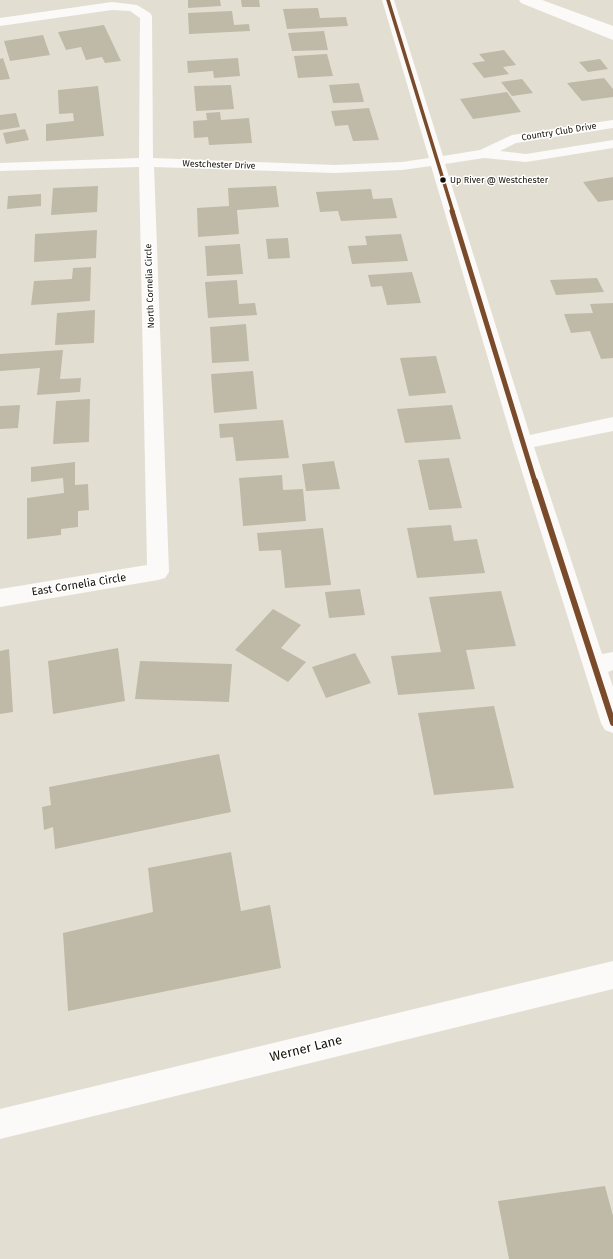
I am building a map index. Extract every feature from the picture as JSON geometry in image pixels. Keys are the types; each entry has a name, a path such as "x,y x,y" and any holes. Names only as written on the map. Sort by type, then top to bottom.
{"main road":[{"path":"388,0 523,443 604,663 613,723"},
{"path":"526,0 613,36"},
{"path":"531,0 613,30"},
{"name":"North Cornelia Circle","path":"0,22 112,6 133,8 146,16 146,162 158,572"},
{"name":"Country Club Drive","path":"484,154 512,139 613,124"},
{"name":"Country Club Drive","path":"438,161 484,154 526,158 613,144"},
{"name":"Westchester Drive","path":"0,167 146,162 335,169 402,166 438,161"},
{"path":"523,443 613,424"},
{"name":"East Cornelia Circle","path":"0,598 158,572"},
{"name":"Werner Lane","path":"0,1124 613,975"}],"building":[{"path":"188,0 220,0 221,6 188,8"},
{"path":"241,0 259,0 260,7 242,7"},
{"path":"318,8 320,18 346,17 348,26 287,29 283,9"},
{"path":"232,11 234,25 249,24 250,31 189,34 188,13"},
{"path":"104,25 121,61 105,63 102,57 86,60 81,47 66,50 58,32"},
{"path":"324,31 328,50 292,51 288,33"},
{"path":"43,35 50,55 10,61 4,41"},
{"path":"504,50 516,65 503,67 509,74 484,78 472,63 485,61 479,54"},
{"path":"327,54 333,76 298,78 294,56"},
{"path":"3,58 10,79 0,80 0,59"},
{"path":"238,58 240,76 214,78 213,71 188,73 187,61"},
{"path":"600,59 608,69 588,72 579,62"},
{"path":"604,78 613,89 613,97 582,101 567,83"},
{"path":"522,79 533,93 512,96 501,82"},
{"path":"359,83 364,102 333,103 329,85"},
{"path":"231,85 234,109 196,111 194,86"},
{"path":"98,86 104,136 46,141 46,124 74,121 73,113 59,114 58,90"},
{"path":"507,92 521,112 473,119 460,99"},
{"path":"369,108 379,140 353,141 348,125 335,126 331,111"},
{"path":"220,112 221,120 249,118 252,143 209,145 208,137 194,138 193,121 207,120 206,113"},
{"path":"16,113 20,127 0,130 0,115"},
{"path":"25,129 29,140 6,144 3,133"},
{"path":"613,177 613,200 598,202 583,182"},
{"path":"98,186 97,212 51,215 53,188"},
{"path":"276,186 279,207 237,210 239,234 198,237 197,208 229,206 228,188"},
{"path":"371,189 373,199 392,198 397,218 341,221 338,211 320,212 316,192"},
{"path":"41,194 41,206 7,209 8,196"},
{"path":"97,230 96,258 34,262 35,234"},
{"path":"401,234 408,261 352,264 348,246 367,245 365,236"},
{"path":"288,238 290,258 268,259 266,239"},
{"path":"240,244 243,274 207,276 205,246"},
{"path":"91,267 90,301 31,305 34,281 72,279 73,268"},
{"path":"412,272 421,303 387,305 382,286 371,287 368,275"},
{"path":"597,278 604,292 556,295 550,280"},
{"path":"237,280 239,304 255,303 257,315 208,318 205,282"},
{"path":"613,303 613,358 601,359 590,331 571,333 564,314 593,313 590,304"},
{"path":"95,310 94,343 55,345 57,313"},
{"path":"246,324 249,361 212,363 210,327"},
{"path":"63,350 60,379 81,378 80,392 37,395 40,368 0,371 0,354"},
{"path":"436,356 446,393 409,396 400,358"},
{"path":"253,371 257,409 214,413 211,374"},
{"path":"90,399 89,442 53,444 56,401"},
{"path":"20,405 18,428 0,429 0,406"},
{"path":"452,405 461,439 405,443 397,409"},
{"path":"283,420 289,458 236,461 233,437 220,438 219,424"},
{"path":"449,458 462,508 429,510 418,460"},
{"path":"334,461 340,489 306,491 302,464"},
{"path":"75,462 75,485 88,484 89,510 78,511 78,527 61,529 61,535 27,539 27,498 64,493 63,478 31,482 31,467"},
{"path":"282,475 283,490 303,489 306,521 243,526 239,478"},
{"path":"451,525 454,541 477,539 485,573 417,578 407,528"},
{"path":"323,528 331,585 285,588 281,550 259,551 257,533"},
{"path":"360,589 365,615 329,618 325,592"},
{"path":"501,591 516,646 466,650 475,689 398,695 391,656 441,652 429,597"},
{"path":"273,609 301,625 281,648 306,662 288,682 235,650"},
{"path":"118,648 125,701 53,714 48,661"},
{"path":"9,649 13,712 0,714 0,651"},
{"path":"355,653 371,683 326,698 312,667"},
{"path":"140,661 232,664 229,702 135,699"},
{"path":"494,706 514,788 434,795 418,713"},
{"path":"219,754 231,812 55,849 53,827 44,830 42,807 51,805 49,787"},
{"path":"231,852 241,911 270,905 281,968 68,1011 63,933 153,912 148,868"},
{"path":"605,1186 613,1216 613,1259 509,1259 498,1201"}],"transit line":[{"path":"388,0 523,443 613,723"}],"place":[{"name":"Up River @ Westchester","path":"443,180"}]}
